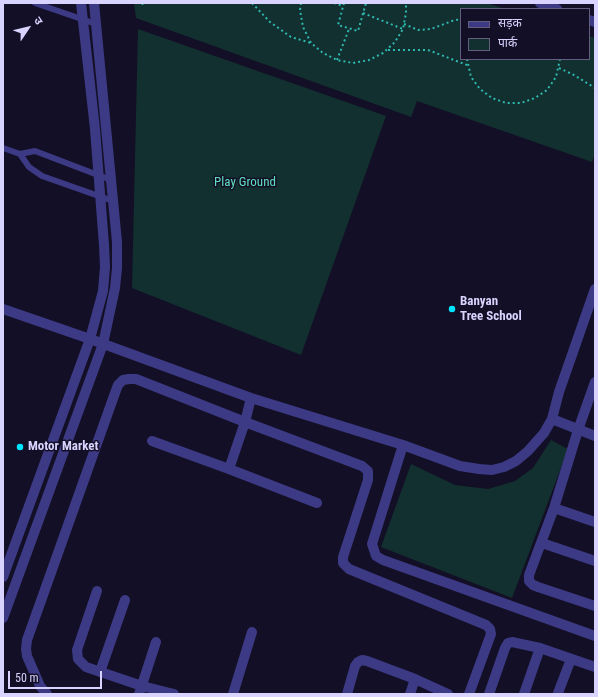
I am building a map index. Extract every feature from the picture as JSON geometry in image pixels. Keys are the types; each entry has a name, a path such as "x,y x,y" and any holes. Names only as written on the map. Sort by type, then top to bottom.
{"street":[{"path":"3,577 90,339 103,291 105,267 100,197 81,3"},
{"path":"540,3 554,8"},
{"path":"3,618 103,344 112,303 117,268 117,242 96,24 92,4"},
{"path":"3,309 251,398 403,445 460,466 492,470 504,467 516,461 528,451 544,433 552,419 559,392 592,305 595,289"},
{"path":"47,694 40,686 27,656 27,640 118,385 123,380 136,379 362,466 368,471 368,480 343,557 343,562 349,569 486,625 490,629 491,634 469,694"},
{"path":"595,382 593,398 578,430 554,508 529,581 538,587 595,606"},
{"path":"229,469 245,422 251,398"},
{"path":"552,419 595,436"},
{"path":"152,441 317,503"},
{"path":"403,445 372,544 376,556 383,560 595,636"},
{"path":"28,508 42,512"},
{"path":"554,508 595,522"},
{"path":"542,543 595,561"},
{"path":"97,591 77,650 78,659 86,667 141,690 174,694"},
{"path":"100,672 125,600"},
{"path":"233,694 252,632"},
{"path":"141,690 156,642"},
{"path":"489,694 508,643 518,642 540,648 595,667"},
{"path":"524,694 540,648"},
{"path":"559,694 571,659"},
{"path":"347,694 356,666 358,662 362,660 415,679 448,694"},
{"path":"410,694 415,679"}],"lane":[{"path":"35,3 96,24"},
{"path":"3,148 20,154 35,151 111,180"},
{"path":"20,154 28,167 42,176 113,201"}],"path":[{"path":"252,3 270,22 291,38 311,42"},
{"path":"301,3 300,10 303,27 311,42 323,53 337,60 353,63 369,60 388,50 395,42 403,28 406,3"},
{"path":"334,3 343,6"},
{"path":"344,3 338,25 358,31 366,3"},
{"path":"363,13 403,28"},
{"path":"404,24 418,30 432,29 460,19"},
{"path":"337,60 348,28"},
{"path":"388,50 428,50 467,65"},
{"path":"466,60 471,77 480,89 492,98 506,102 521,103 535,98 547,90 556,78 560,60"},
{"path":"559,68 595,88"}],"green space":[{"path":"134,3 487,3 502,8 460,8 460,60 590,60 590,36 595,38 595,154 592,162 417,101 411,117 136,18"},
{"name":"Play Ground","path":"138,29 386,116 301,355 132,288"},
{"path":"551,440 568,449 512,598 381,547 411,464 455,485 488,489 515,481 533,468"}],"place":[{"name":"Banyan Tree School","path":"452,309"},
{"name":"Motor Market","path":"20,447"}]}
